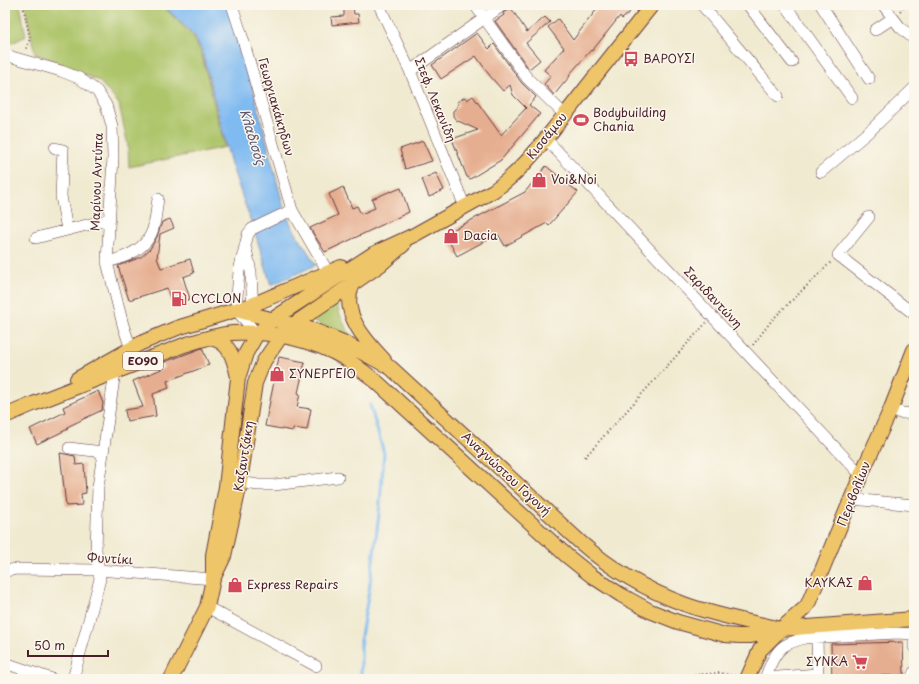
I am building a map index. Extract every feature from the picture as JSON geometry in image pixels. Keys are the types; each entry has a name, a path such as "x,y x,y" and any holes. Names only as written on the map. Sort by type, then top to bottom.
{"main road":[{"name":"Κισσάμου","path":"257,334 273,319 373,254 414,235 465,207 504,183 520,169 546,139 564,114 652,5"},
{"name":"Κισσάμου","path":"281,336 294,324 380,265 414,235"},
{"name":"ΕΟ90","path":"112,367 131,349 177,328 236,310 252,309 328,272 373,254"},
{"path":"353,284 349,299 357,326 375,351 391,368"},
{"name":"Αναγνώστου Γογονή","path":"252,309 273,319 313,330 343,342 391,368 580,542 601,560 628,577 655,592 685,605 746,622 780,629"},
{"name":"ΕΟ90","path":"5,416 112,367 207,338 231,333 281,336"},
{"name":"Καζαντζάκη","path":"171,679 207,607 213,579 213,556 226,487 238,378 246,353 257,334"},
{"name":"Αναγνώστου Γογονή","path":"281,336 308,342 348,360 378,383 567,556 592,576 621,595 650,610 678,622 725,635 739,636 751,636 780,629 914,619"},
{"name":"Καζαντζάκη","path":"213,579 224,556 240,482 255,383 264,361 281,336"},
{"path":"207,338 220,341 229,350 234,360 238,378"},
{"name":"Περιβολίων","path":"744,678 760,650 780,629 808,604 914,350"}],"street":[{"name":"Γεωργιακάκηδων","path":"232,5 242,36 289,212 328,272"},
{"name":"Στεφ. Λεκανίδη","path":"379,5 410,71 465,207"},
{"path":"475,5 527,78 564,114"},
{"path":"410,71 503,5"},
{"path":"748,5 792,62"},
{"path":"785,5 852,98"},
{"path":"821,5 869,79"},
{"path":"704,6 778,96"},
{"path":"875,30 888,12 900,27 914,39"},
{"name":"Μαρίνου Αντύπα","path":"5,55 61,71 79,78 92,87 104,99 109,110 113,134 107,262 123,325 131,349"},
{"path":"821,172 873,128 914,88"},
{"name":"Σαριδαντώνη","path":"546,139 861,475"},
{"path":"55,148 63,150 61,196 67,230"},
{"path":"107,262 128,255 137,250 146,241 152,232 158,199"},
{"path":"257,334 236,310 238,271 248,234 252,229 289,212"},
{"path":"869,217 838,255 914,314"},
{"path":"36,238 110,219"},
{"path":"245,246 251,272 252,309 257,334"},
{"path":"73,679 100,579 96,550 98,487 112,367"},
{"path":"890,410 903,414 914,414"},
{"path":"69,448 103,452"},
{"path":"240,482 258,485 338,477"},
{"path":"852,499 914,505"},
{"name":"Φυντίκι","path":"5,571 16,569 98,570 213,579"},
{"path":"207,607 316,666"},
{"path":"914,619 914,647"},
{"path":"817,638 818,676 765,678 777,654 784,646 805,638 897,633 914,634"},
{"path":"5,663 45,678"},
{"path":"911,679 914,672"}],"path":[{"path":"22,60 30,40 23,5"},
{"path":"747,353 772,320 838,255"},
{"path":"585,457 712,316"},
{"path":"639,679 642,677 683,676 719,672 744,678"}],"green space":[{"path":"5,5 20,5 26,36 12,43 5,42"},
{"path":"25,5 162,5 193,36 201,52 225,147 129,167 128,146 119,104 99,81 43,56 35,54"},
{"path":"337,302 341,318 356,341 355,342 312,320"}],"water":[{"name":"Κλαδισός","path":"163,5 226,5 229,10 246,62 284,209 291,225 316,265 271,285 231,164 202,51 194,35"}],"building":[{"path":"600,5 625,5 630,12 622,19 620,16 592,51 591,50 569,75 570,76 554,95 544,84 551,76 544,70 564,48 548,27 558,19 573,40"},
{"path":"353,7 354,14 358,14 359,22 332,25 331,17 344,16 344,9"},
{"path":"511,8 527,32 545,17 550,22 526,43 540,60 529,69 495,21"},
{"path":"477,33 489,49 494,44 521,82 536,97 529,105 540,114 501,160 470,179 467,177 452,139 478,130 456,120 453,116 453,111 459,105 457,102 465,97 467,100 473,96 501,135 526,108 513,95 510,85 503,91 476,56 441,79 432,65"},
{"path":"423,141 432,161 405,169 400,149"},
{"path":"546,166 578,192 549,225 547,223 505,246 498,234 457,256 445,234 525,192"},
{"path":"436,173 444,190 429,197 422,179"},
{"path":"343,187 352,208 357,206 361,214 375,208 372,199 401,188 409,212 325,252 310,228 338,215 329,194"},
{"path":"170,219 174,228 160,234 157,258 161,268 190,259 194,273 183,277 190,299 172,305 167,288 129,300 118,266 141,257 150,249 157,237 162,222"},
{"path":"202,348 209,365 167,381 169,388 153,394 156,416 127,421 125,410 143,407 133,381 164,368 162,363"},
{"path":"279,357 305,362 298,393 300,394 297,407 311,409 307,430 293,428 293,431 265,426"},
{"path":"98,391 103,403 102,410 37,444 30,429 65,412 63,407"},
{"path":"60,453 75,456 76,465 84,464 86,493 81,494 82,505 66,506"},
{"path":"903,642 904,675 878,676 878,679 832,679 831,644"}],"waterway":[{"path":"361,679 361,636 369,591 379,514 384,453 370,405"}],"place":[{"name":"ΒΑΡΟΥΣΙ","path":"631,59"},
{"name":"Bodybuilding Chania","path":"581,120"},
{"name":"Voi&Noi","path":"539,180"},
{"name":"Dacia","path":"451,236"},
{"name":"CYCLON","path":"179,299"},
{"name":"ΣΥΝΕΡΓΕΙΟ","path":"277,374"},
{"name":"ΚΑΥΚΑΣ","path":"865,583"},
{"name":"Express Repairs","path":"235,585"},
{"name":"ΣΥΝΚΑ","path":"860,662"}]}
